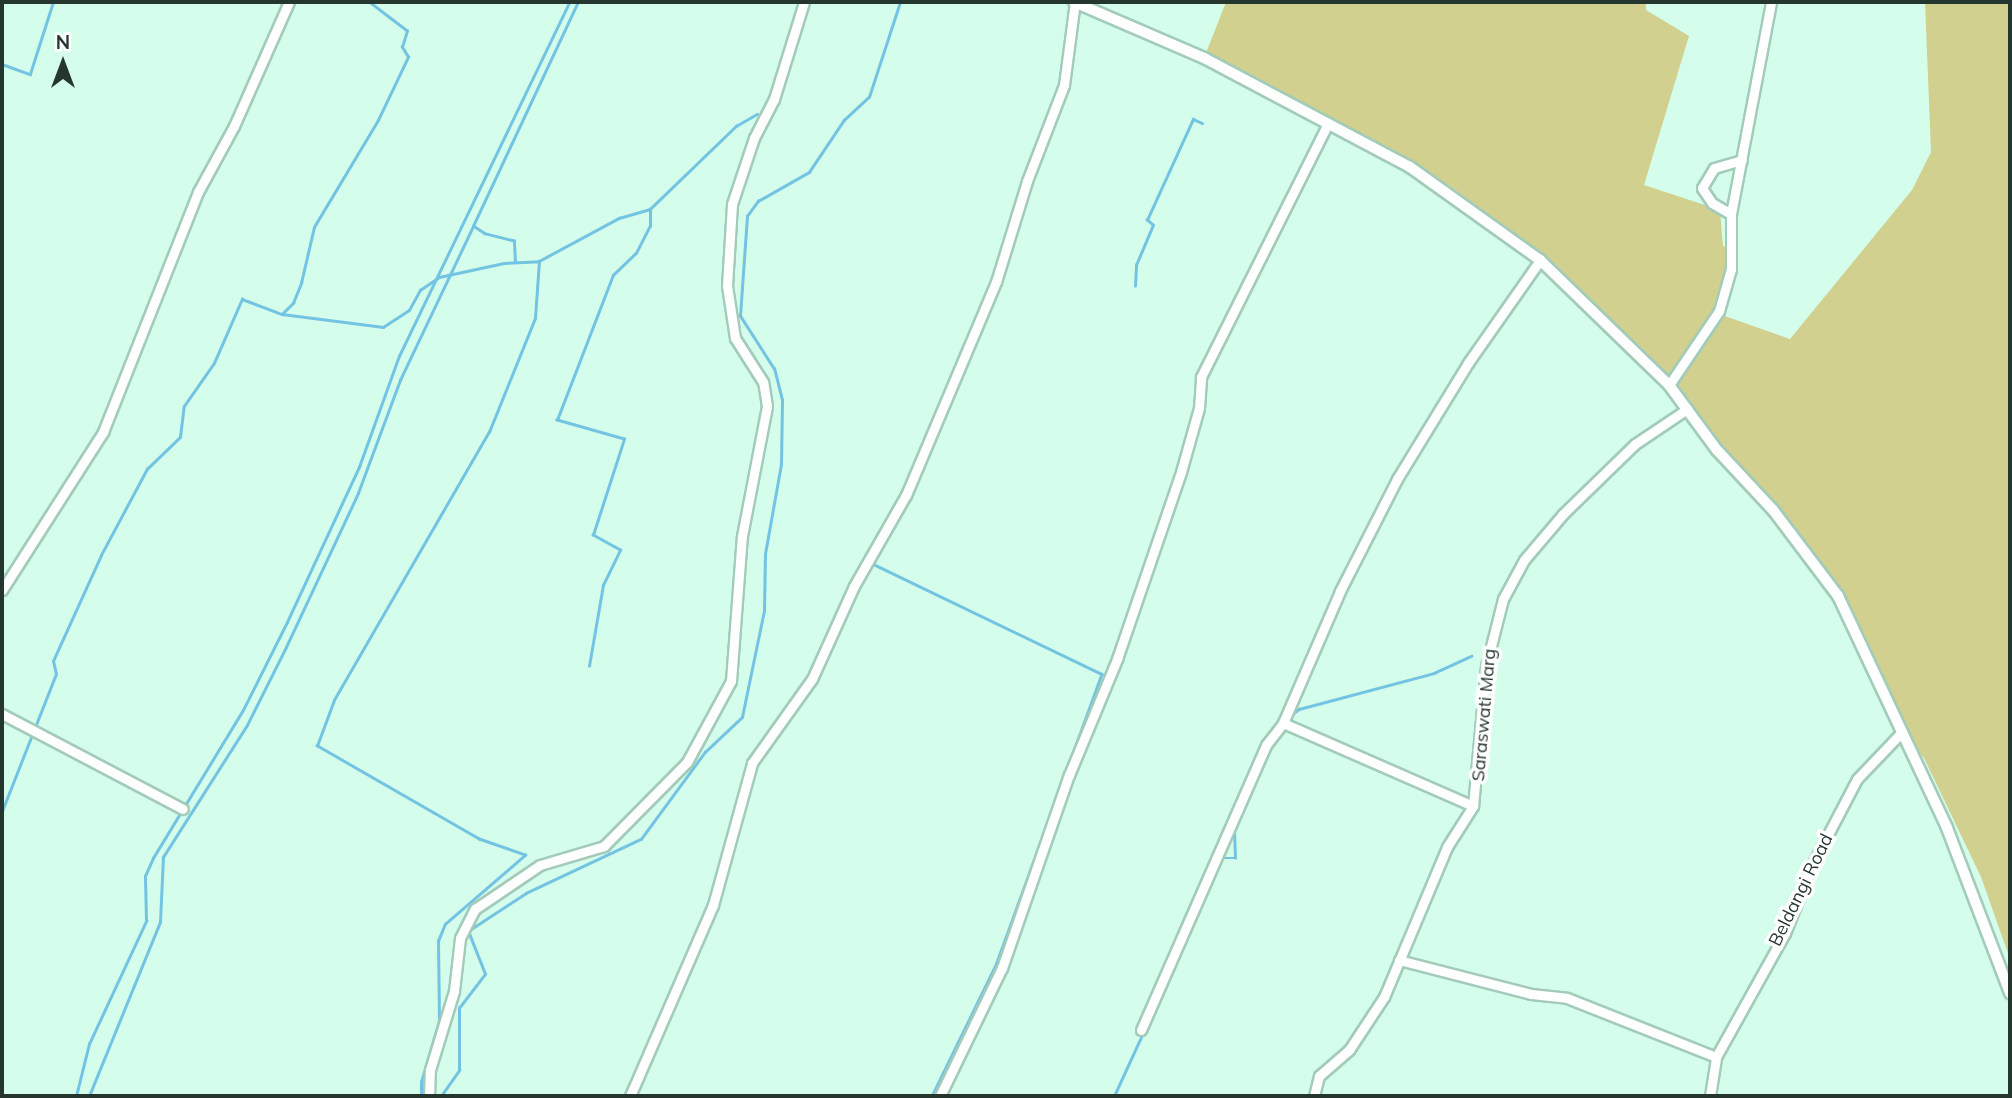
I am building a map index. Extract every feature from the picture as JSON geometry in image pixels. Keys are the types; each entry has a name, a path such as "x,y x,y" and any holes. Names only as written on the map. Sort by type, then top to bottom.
{"street":[{"path":"2,590 103,432 198,192 234,126 289,2"},
{"path":"429,1096 430,1070 454,991 460,937 475,909 540,865 604,846 687,762 731,681 742,536 767,407 763,383 735,338 727,286 732,204 754,138 774,99 804,2"},
{"path":"630,1096 713,905 752,763 811,679 854,586 906,495 996,282 1027,181 1065,85 1075,2 1204,58 1328,123 1456,197 1540,260 1669,384 1838,596 1900,734 1947,828 2010,993"},
{"path":"1669,384 1719,311 1731,269 1731,214 1771,2"},
{"path":"940,1096 1002,968 1069,775 1121,647 1181,472 1199,408 1201,377 1328,123"},
{"path":"1731,214 1712,203 1702,188 1714,168 1742,160"},
{"path":"1141,1030 1261,756 1283,723 1340,591 1397,479 1468,363 1540,260"},
{"name":"Saraswati Marg","path":"1314,1096 1319,1076 1363,1031 1399,960 1447,847 1473,806 1486,666 1503,599 1524,560 1563,514 1635,444 1687,409"},
{"path":"2,715 183,809"},
{"path":"1283,723 1473,806"},
{"name":"Beldangi Road","path":"1710,1096 1716,1057 1785,933 1811,867 1857,779 1900,734"},
{"path":"1399,960 1531,994 1567,998 1716,1057"}],"shaded area":[{"path":"1226,2 1646,2 1646,10 1689,36 1644,185 1720,210 1723,246 1738,251 1722,315 1790,339 1912,190 1931,152 1925,2 2010,2 2010,959 1981,877 1924,758 1898,727 1848,613 1652,364 1556,265 1447,184 1204,58"}],"waterway":[{"path":"2,64 30,74 53,2"},
{"path":"282,314 293,303 301,283 314,227 378,120 408,57 402,47 407,31 369,2"},
{"path":"76,1096 89,1044 146,921 145,876 153,858 243,710 287,622 359,467 399,356 569,2"},
{"path":"515,262 514,241 485,234 473,226 578,2"},
{"path":"441,1096 459,1070 459,1008 485,974 468,931 526,893 641,839 705,752 742,717 764,611 765,554 781,464 782,400 774,369 740,316 747,216 758,201 809,172 844,120 869,97 900,2"},
{"path":"2,811 56,674 53,661 101,555 147,469 180,437 184,406 214,363 242,299 282,314 383,327 409,310 420,290 439,277 504,263 539,261 619,218 650,209 736,126 757,114"},
{"path":"1135,286 1136,265 1153,225 1147,220 1193,119 1202,123"},
{"path":"589,666 603,585 620,550 593,535 624,439 557,420 613,275 636,253 650,226 650,209"},
{"path":"89,1096 160,922 163,857 247,725 286,647 358,493 400,380 473,226"},
{"path":"421,1096 421,1082 439,1021 438,941 445,924 525,855 479,839 317,746 334,700 489,432 535,318 539,261"},
{"path":"871,563 1102,674 997,963 932,1096"},
{"path":"1289,717 1299,709 1434,673 1471,656"},
{"path":"1264,740 1273,729"},
{"path":"1219,858 1235,858 1234,828"},
{"path":"1189,932 1214,874"},
{"path":"1158,1002 1182,947"},
{"path":"1114,1096 1143,1033"}]}
